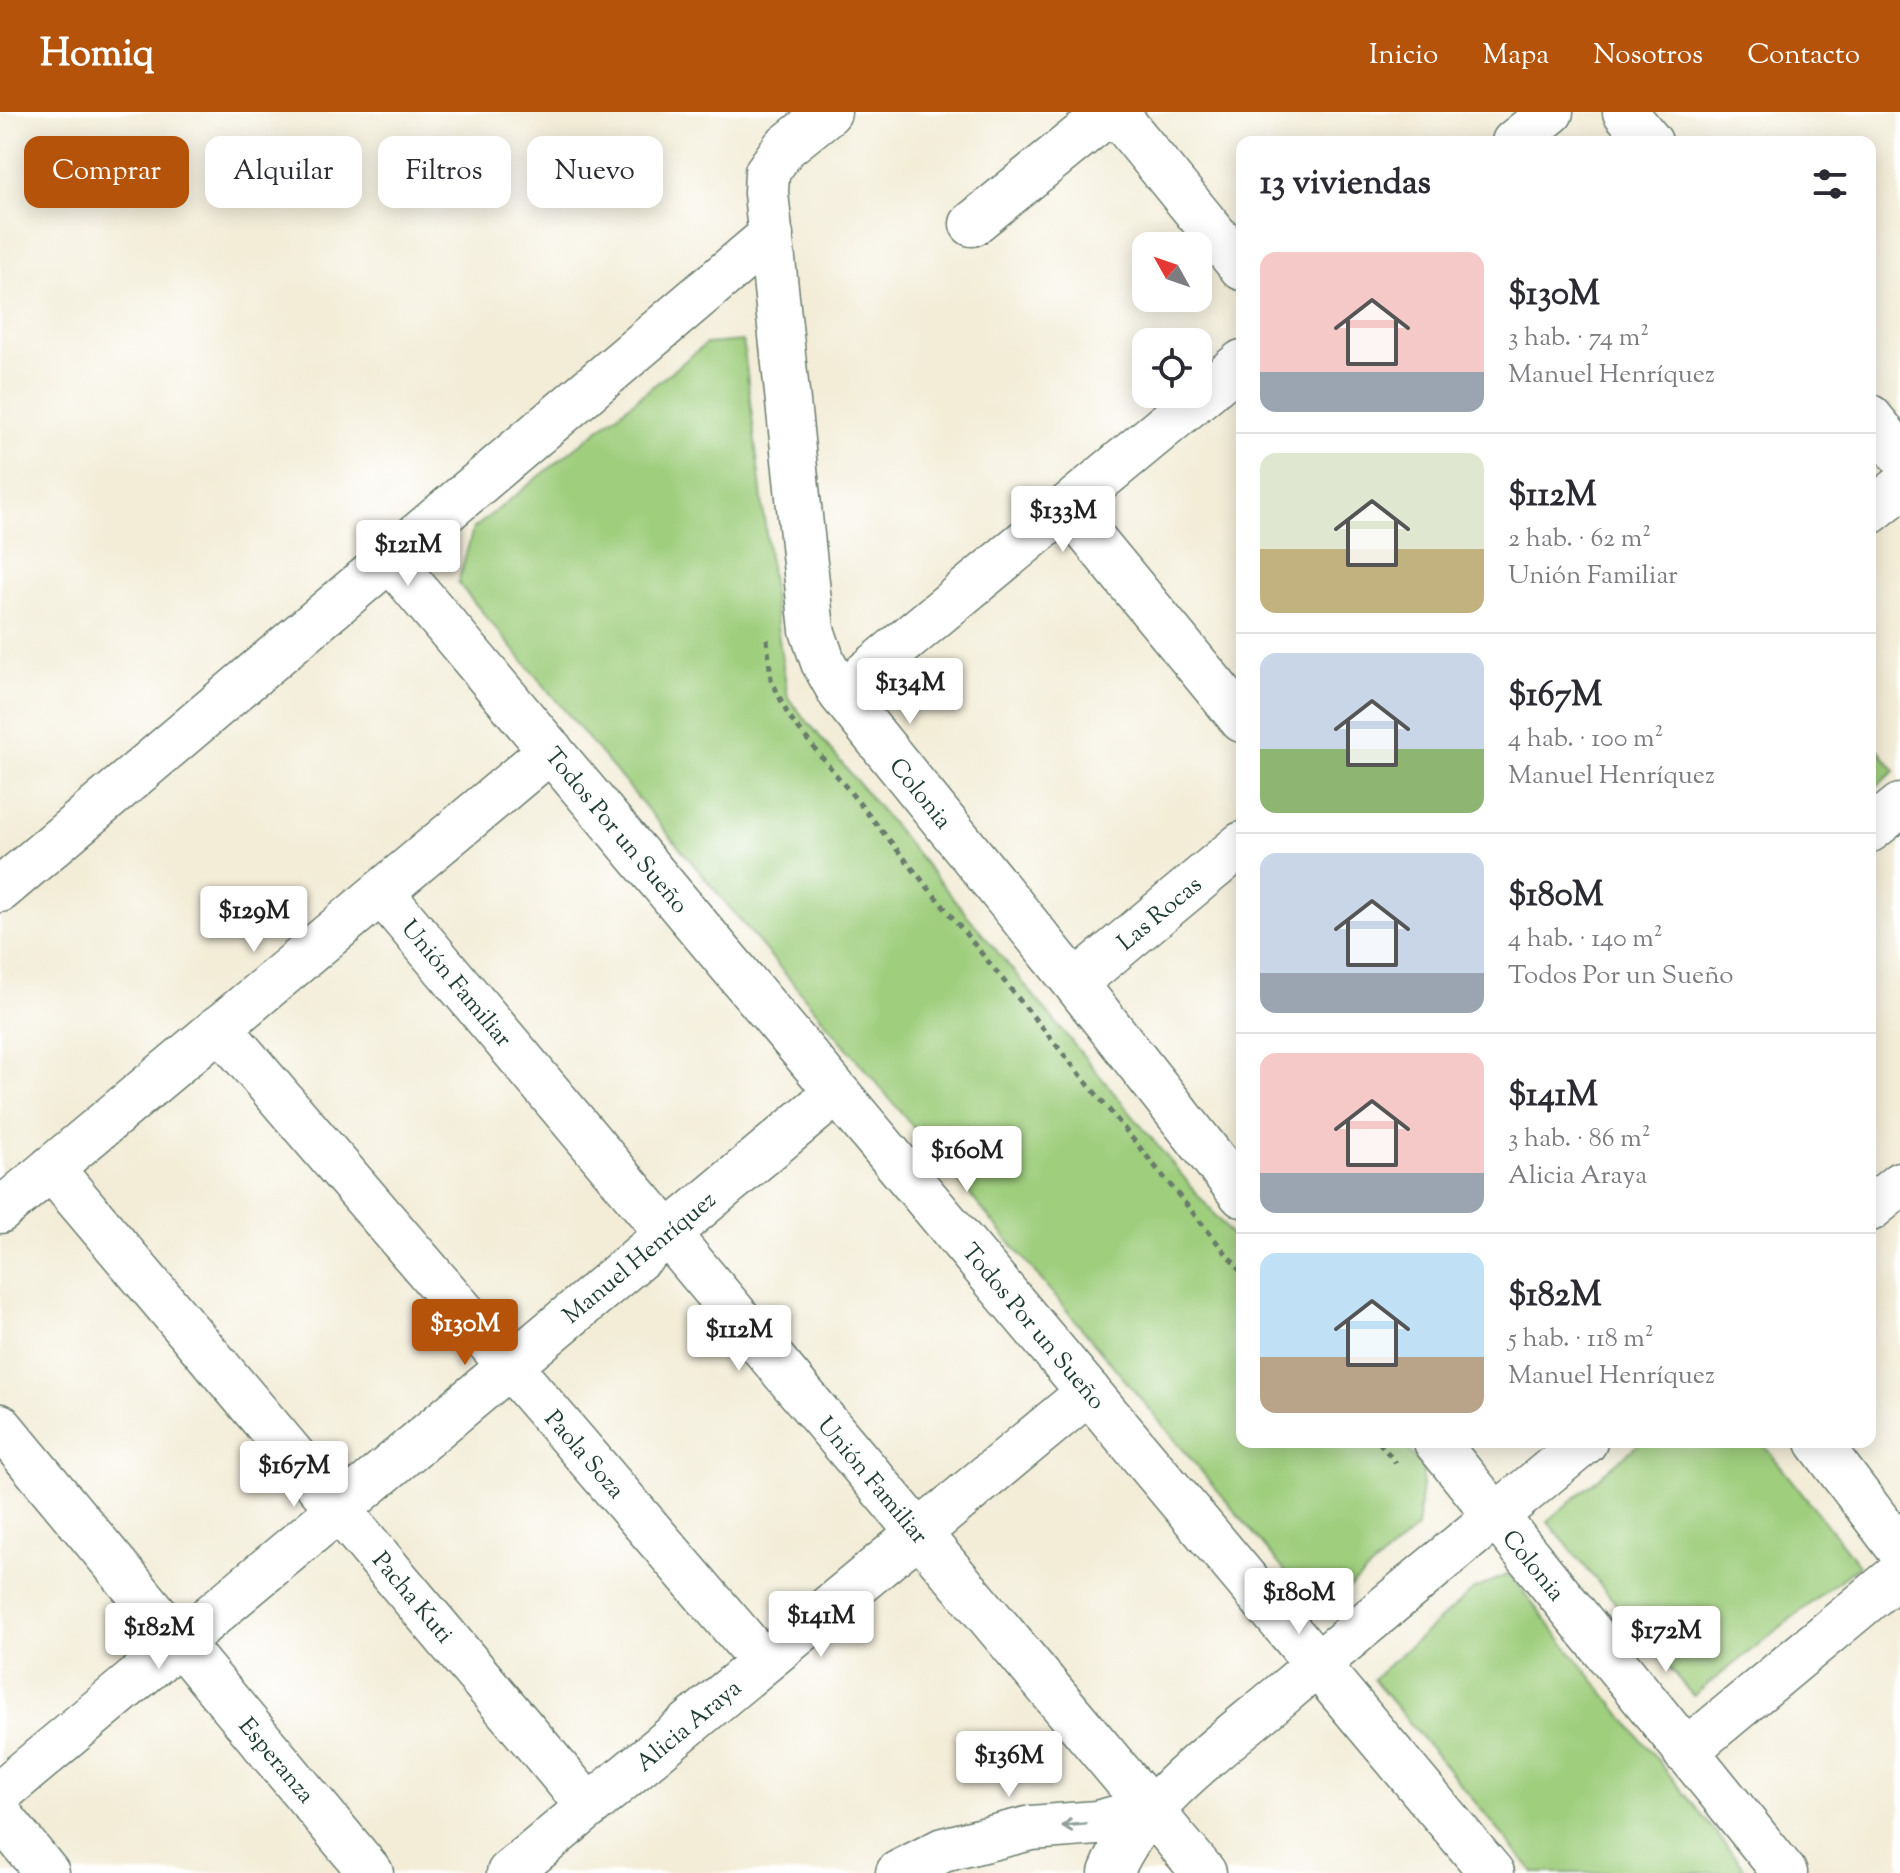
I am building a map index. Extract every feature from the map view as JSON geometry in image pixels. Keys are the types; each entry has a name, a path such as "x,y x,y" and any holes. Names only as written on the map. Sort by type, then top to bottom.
{"street":[{"name":"Colonia","path":"829,112 784,148 767,172 766,193 812,630 823,662 841,694 1236,1187"},
{"path":"972,224 1113,112 1236,261"},
{"path":"1521,136 1551,112"},
{"path":"1625,112 1645,136"},
{"path":"0,890 771,235"},
{"path":"841,694 1236,367"},
{"path":"1876,424 1900,454"},
{"path":"1876,507 1900,488"},
{"path":"1067,507 1236,713"},
{"name":"Todos Por un Sueño","path":"390,559 1492,1873"},
{"path":"0,1211 551,750"},
{"path":"1876,825 1900,806"},
{"name":"Las Rocas","path":"1075,983 1236,849"},
{"name":"Unión Familiar","path":"381,892 1204,1873"},
{"name":"Paola Soza","path":"219,1027 763,1662"},
{"name":"Manuel Henríquez","path":"0,1793 837,1092"},
{"name":"Pacha Kuti","path":"51,1168 589,1807"},
{"path":"1876,1204 1900,1184"},
{"name":"Alicia Araya","path":"509,1873 1089,1392"},
{"name":"Esperanza","path":"0,1426 371,1873"},
{"name":"Colonia","path":"1441,1448 1785,1873"},
{"path":"1111,1873 1116,1860 1150,1809 1578,1448"},
{"path":"1823,1448 1900,1550"},
{"path":"1685,1752 1900,1573"},
{"path":"898,1873 943,1850 1031,1828 1097,1823 1150,1809"},
{"path":"0,1815 47,1873"}],"green space":[{"path":"743,341 788,698 1236,1241 1236,1448 1407,1448 1424,1468 1417,1528 1320,1613 458,583 473,529 706,344"},
{"path":"1876,747 1895,771 1876,786"},
{"path":"1634,1448 1766,1448 1859,1565 1693,1696 1547,1521"},
{"path":"1509,1574 1748,1873 1534,1873 1373,1679 1474,1589"}]}
